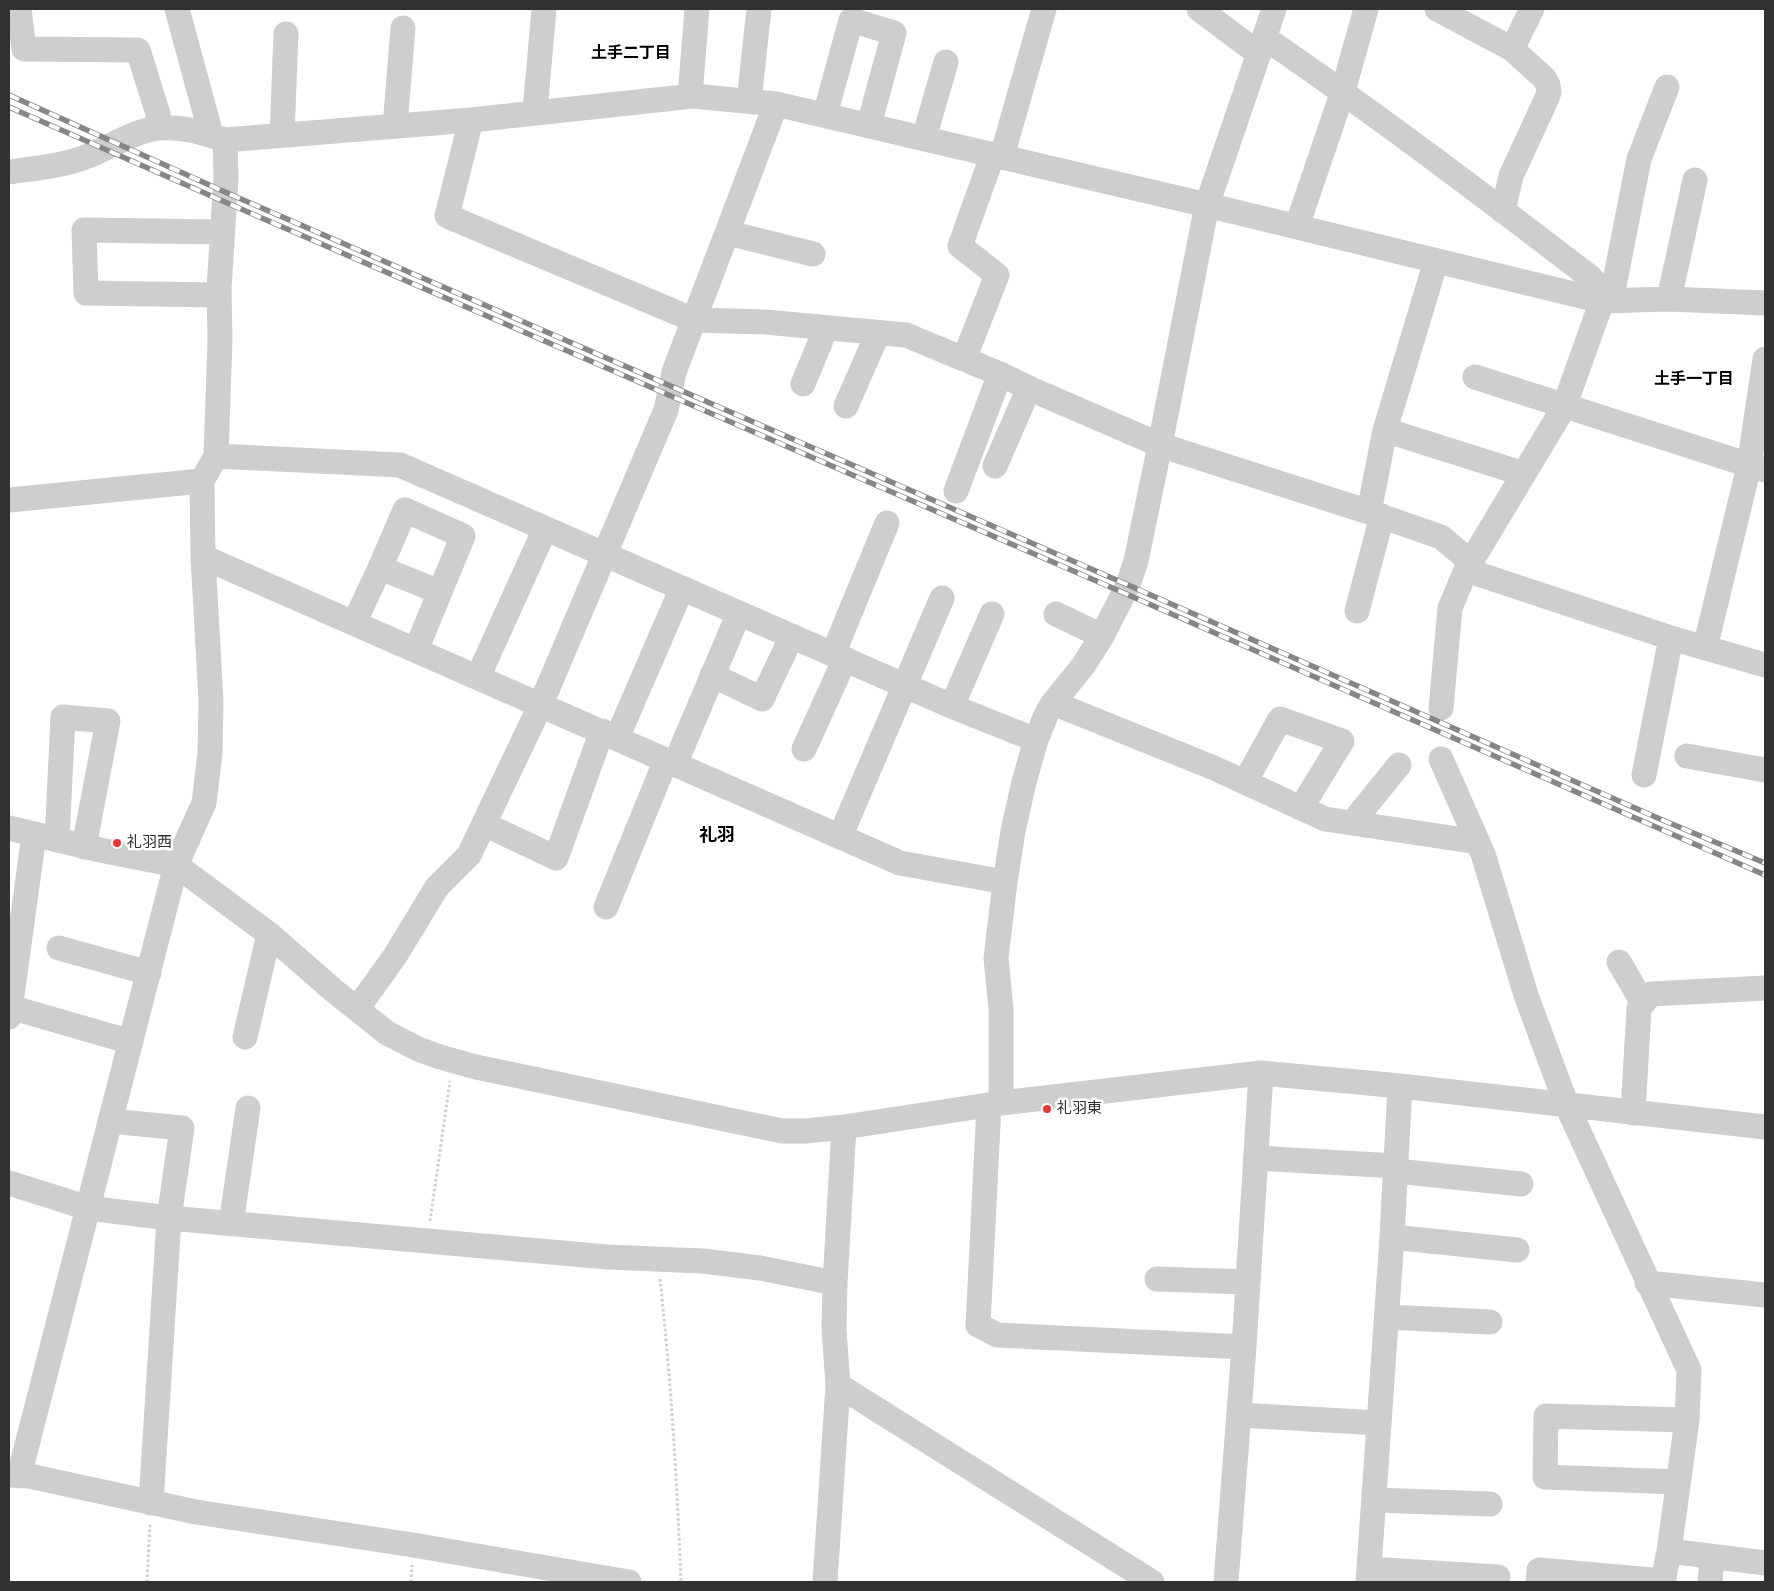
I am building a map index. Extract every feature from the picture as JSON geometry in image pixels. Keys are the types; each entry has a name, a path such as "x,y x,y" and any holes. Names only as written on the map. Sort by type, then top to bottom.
{"street":[{"path":"19,9 24,49 138,50 158,114 159,128"},
{"path":"177,9 209,127 216,137 226,177 220,295 216,456 202,481 203,557 211,701 210,753 204,803 176,865 88,1208 14,1475 29,1476 196,1512 413,1545 629,1582"},
{"path":"535,112 544,9"},
{"path":"690,96 697,9"},
{"path":"749,101 759,9"},
{"path":"964,360 998,275 960,246 998,155 1044,9"},
{"path":"1199,9 1343,92 1590,277 1602,291 1606,301"},
{"path":"1244,1347 997,1335 978,1325 1001,1009 996,958 1013,831 1024,782 1036,740 1054,703 1083,666 1106,628 1128,585 1136,561 1207,204 1274,9"},
{"path":"1297,226 1343,92 1366,9"},
{"path":"1437,9 1512,49 1544,78 1548,85 1548,92 1511,176 1503,211"},
{"path":"1512,49 1532,9"},
{"path":"825,115 851,20 894,33 869,125"},
{"path":"395,126 403,28"},
{"path":"282,135 286,34"},
{"path":"924,138 946,62"},
{"path":"1441,708 1450,608 1468,566 1564,407 1606,301 1639,159 1667,87"},
{"path":"9,172 87,156 117,142 159,128 171,128 216,137 282,135 471,120 690,96 776,104 1207,204 1606,301 1669,299 1765,303"},
{"path":"356,1009 396,956 437,887 469,855 541,704 666,410 674,372 776,104"},
{"path":"471,120 447,216 694,320 765,322 906,335 1000,374 1160,445 1441,537 1468,566 1671,638 1765,665"},
{"path":"1669,299 1695,180"},
{"path":"220,295 86,293 84,230 223,223"},
{"path":"728,233 812,254"},
{"path":"1357,611 1375,514 1385,430 1436,261"},
{"path":"803,384 826,328"},
{"path":"846,406 878,333"},
{"path":"1705,648 1757,468 1765,359"},
{"path":"956,491 1000,374"},
{"path":"1475,377 1757,468"},
{"path":"995,466 1029,388"},
{"path":"1385,430 1524,474"},
{"path":"216,456 400,465 952,706 1036,740"},
{"path":"9,500 202,481"},
{"path":"354,623 405,510 463,536 416,650"},
{"path":"804,749 887,523"},
{"path":"478,677 545,529"},
{"path":"203,557 900,863 1005,882"},
{"path":"380,568 440,592"},
{"path":"484,824 556,858 610,735 682,588"},
{"path":"840,837 942,598"},
{"path":"606,907 712,675 738,613"},
{"path":"952,706 992,614"},
{"path":"1056,614 1106,628"},
{"path":"712,675 762,699 792,636"},
{"path":"1644,775 1671,638"},
{"path":"1054,703 1214,768 1325,819 1478,842"},
{"path":"84,847 108,721 63,717 46,837 10,1012 131,1042"},
{"path":"1245,782 1280,719 1342,741 1301,808"},
{"path":"1687,756 1765,770"},
{"path":"1441,759 1483,854 1527,998 1567,1106 1689,1370 1687,1420 1669,1551 1663,1581 1539,1570 1538,1582"},
{"path":"1352,823 1399,765"},
{"path":"9,828 84,847 176,865 268,934 387,1033 418,1049 476,1067 782,1131 806,1131 844,1127 995,1104 1261,1073 1400,1086 1765,1128"},
{"path":"245,1037 268,934"},
{"path":"59,948 149,973"},
{"path":"1619,962 1644,1003"},
{"path":"1633,1113 1639,1008 1651,994 1765,988"},
{"path":"1226,1582 1244,1347 1261,1073"},
{"path":"1400,1086 1387,1317 1369,1576 1498,1577"},
{"path":"232,1224 248,1108"},
{"path":"110,1121 182,1128 169,1218 151,1503"},
{"path":"825,1582 838,1384 834,1329 835,1284 844,1127"},
{"path":"1256,1158 1396,1169 1521,1184"},
{"path":"9,1183 88,1208 169,1218 607,1257 703,1261 760,1268 835,1284"},
{"path":"1392,1237 1517,1250"},
{"path":"1157,1279 1248,1282"},
{"path":"1648,1283 1765,1295"},
{"path":"1387,1317 1490,1322"},
{"path":"838,1384 1152,1582"},
{"path":"1239,1415 1379,1423"},
{"path":"1678,1482 1544,1478 1546,1416 1687,1420"},
{"path":"1374,1500 1490,1504"},
{"path":"1669,1551 1765,1563"},
{"path":"1710,1582 1712,1557"}],"path":[{"path":"428,1241 453,1061"},
{"path":"657,1259 670,1369 681,1582"},
{"path":"147,1582 151,1503"}],"railway":[{"path":"9,95 225,192 1660,819 1765,863"},
{"path":"9,107 1124,593 1765,875"}],"place":[{"name":"礼羽西","path":"117,843"},
{"name":"礼羽東","path":"1047,1109"}],"district":[{"name":"土手二丁目","path":"631,54"},
{"name":"土手一丁目","path":"1694,380"},
{"name":"礼羽","path":"717,837"}]}
